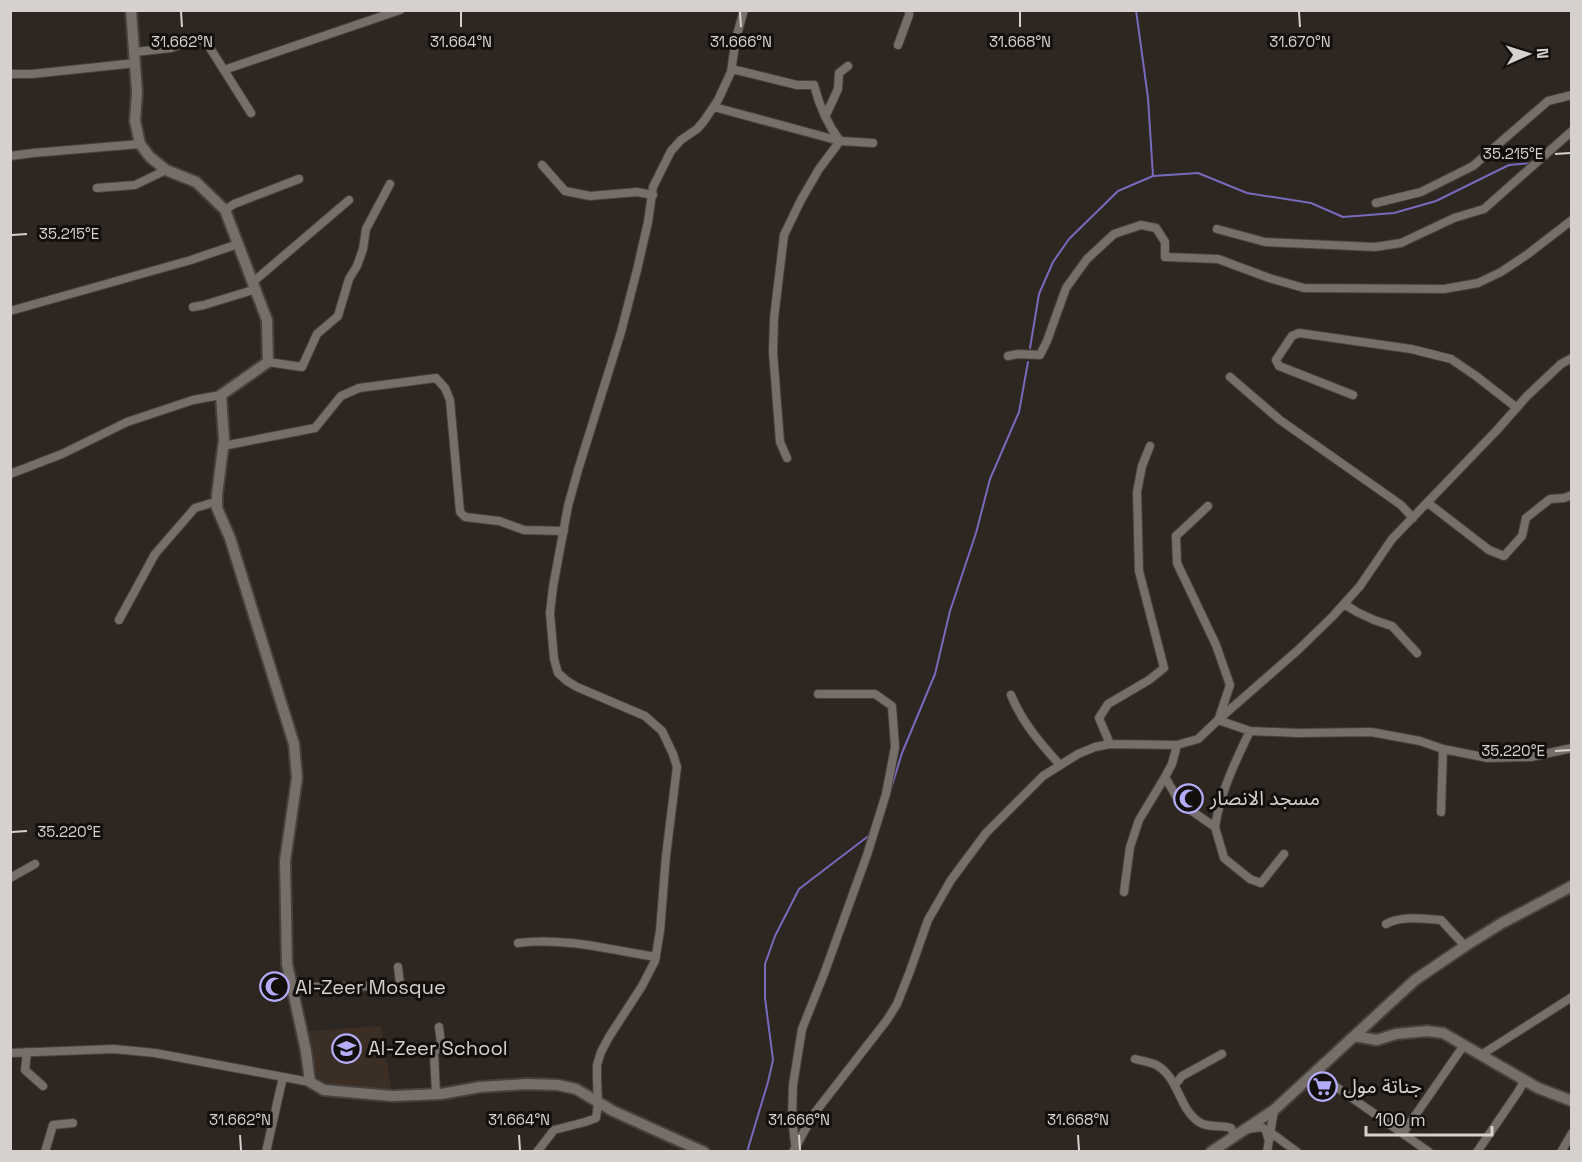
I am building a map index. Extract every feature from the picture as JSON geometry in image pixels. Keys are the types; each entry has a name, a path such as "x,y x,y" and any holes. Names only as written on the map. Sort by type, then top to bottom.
{"street":[{"path":"131,10 137,92 135,121 140,144 150,157 166,170 196,182 225,210 267,320 268,362"},
{"path":"224,70 400,10"},
{"path":"537,1152 554,1130 596,1118 597,1065 601,1052 642,986 656,957 676,767 673,754 662,732 645,717 577,687 558,673 554,658 550,613 553,587 568,506 638,270 652,195 671,151 681,140 697,129 714,107 732,69 736,38 744,10"},
{"path":"898,45 909,10"},
{"path":"10,74 32,74 135,58 195,39 202,40 210,48 251,113"},
{"path":"825,115 838,89 839,73 848,66"},
{"path":"732,69 797,85 814,85 818,102 840,141"},
{"path":"1376,203 1421,192 1473,166 1548,101 1572,95"},
{"path":"714,107 840,141 873,143"},
{"path":"1217,228 1265,242 1375,247 1401,243 1454,218 1484,208 1572,130"},
{"path":"787,458 780,442 773,352 774,318 784,235 819,169 840,141"},
{"path":"10,156 140,144"},
{"path":"542,165 565,191 590,196 637,192 652,195"},
{"path":"97,188 135,185 166,170"},
{"path":"225,210 234,204 299,179"},
{"path":"10,474 62,454 127,422 193,400 221,395 268,362 302,367 318,334 338,316 349,279 363,249 366,229 390,184"},
{"path":"193,307 255,285 349,200"},
{"path":"1008,356 1040,355 1066,288 1087,259 1114,234 1141,225 1156,228 1165,242 1165,257 1218,259 1304,288 1444,289 1478,284 1501,272 1572,220"},
{"path":"10,311 191,260 238,244"},
{"path":"1353,395 1279,366 1276,360 1292,336 1299,333 1411,349 1451,359 1517,408"},
{"path":"794,1148 818,1107 887,1020 897,1004 928,920 951,880 986,833 1043,777 1078,754 1110,744 1177,745 1198,739 1298,650 1344,604 1360,586 1392,539 1527,396 1561,364 1572,358"},
{"path":"1230,377 1280,420 1401,505 1413,518"},
{"path":"223,446 315,428 341,396 359,388 436,378 445,388 450,400 460,512 465,517 499,521 524,530 564,531"},
{"path":"221,395 223,446 218,508 230,538 294,744 297,778 285,861 287,964 306,1051 310,1082"},
{"path":"1110,744 1099,718 1108,704 1164,669 1139,571 1137,492 1142,466 1150,446"},
{"path":"1428,502 1489,550 1504,556 1522,536 1526,518 1550,499 1572,495"},
{"path":"119,620 154,554 195,508 218,501"},
{"path":"1208,506 1176,536 1177,563 1216,645 1230,685 1218,720"},
{"path":"1344,604 1374,620 1392,626 1417,652"},
{"path":"794,1148 793,1085 802,1029 867,855 886,794 895,747 892,706 875,694 818,694"},
{"path":"1011,695 1035,738 1060,765"},
{"path":"1218,720 1250,730 1298,733 1371,732 1420,741 1443,749 1488,758 1531,757 1572,748"},
{"path":"1250,730 1237,756 1218,806 1215,827 1224,858 1250,879 1260,883 1284,854"},
{"path":"1124,892 1130,847 1139,819 1172,764 1177,745"},
{"path":"1441,812 1443,749"},
{"path":"1165,777 1180,803 1215,827"},
{"path":"10,878 35,864"},
{"path":"1211,1152 1274,1110 1415,980 1502,923 1572,886"},
{"path":"1386,924 1394,919 1441,920 1465,946"},
{"path":"518,943 538,940 564,942 656,957"},
{"path":"292,987 398,986 400,984 398,967"},
{"path":"1481,1055 1572,997"},
{"path":"436,1094 434,1053 441,1043 439,1027"},
{"path":"1354,1036 1377,1040 1396,1034 1426,1031 1443,1033 1538,1088 1572,1101"},
{"path":"1403,1133 1464,1045"},
{"path":"10,1053 114,1049 155,1053 310,1082 324,1090 392,1096 436,1094 504,1085 558,1085 576,1089 598,1104 704,1152"},
{"path":"27,1052 25,1070 43,1086"},
{"path":"1175,1085 1182,1076 1222,1054"},
{"path":"1136,1059 1157,1065 1175,1085 1190,1114 1201,1124 1231,1128 1239,1133 1261,1127 1266,1130 1269,1142"},
{"path":"1315,1072 1429,1152"},
{"path":"266,1152 283,1077"},
{"path":"1476,1152 1525,1080"},
{"path":"1267,1152 1274,1110"},
{"path":"45,1152 52,1125 73,1123"},
{"path":"1270,1132 1297,1152"},
{"path":"1561,1152 1572,1133"}],"shaded area":[{"name":"Al-Zeer School","path":"381,1026 392,1092 327,1087 319,1078 313,1065 306,1031"}],"waterway":[{"path":"1136,10 1148,98 1153,176"},
{"path":"1030,348 1039,294 1053,262 1069,239 1118,191 1153,176 1198,173 1247,193 1311,203 1343,217 1394,213 1436,201 1509,165 1531,163"},
{"path":"890,792 902,753 935,674 950,611 976,533 990,479 1019,412 1028,362"},
{"path":"747,1152 773,1060 765,998 765,964 775,936 799,889 871,834"}],"place":[{"name":"مسجد الانصار","path":"1189,798"},
{"name":"Al-Zeer Mosque","path":"274,987"},
{"name":"Al-Zeer School","path":"347,1048"},
{"name":"جناتة مول","path":"1322,1086"}]}
